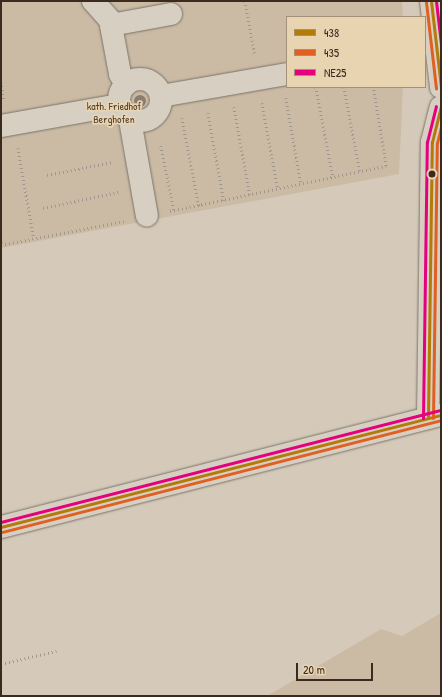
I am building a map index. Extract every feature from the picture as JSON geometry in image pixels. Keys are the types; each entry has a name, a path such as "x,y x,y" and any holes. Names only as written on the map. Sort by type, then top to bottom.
{"street":[{"path":"93,1 110,20 120,74 126,84"},
{"path":"431,1 431,49 441,87"},
{"path":"111,25 170,14"},
{"path":"7,125 125,112 141,122 165,101 204,89 284,75"},
{"path":"147,216 137,157 120,93 126,84 137,79 149,81 158,90 165,101"},
{"path":"1,527 435,416 432,142 441,108"}],"path":[{"path":"245,1 278,189"},
{"path":"284,75 286,88"},
{"path":"230,84 250,195"},
{"path":"286,88 301,184"},
{"path":"316,88 333,177"},
{"path":"344,88 360,172"},
{"path":"1,238 2,245 224,201 386,166 373,88"},
{"path":"204,89 224,201"},
{"path":"165,101 199,206"},
{"path":"165,101 174,210"},
{"path":"7,125 34,238"},
{"path":"47,175 137,157"},
{"path":"43,208 141,187"},
{"path":"1,664 56,651"}],"green space":[{"name":"kath. Friedhof Berghofen","path":"1,1 402,1 403,16 286,16 286,88 403,88 399,174 1,248"},
{"path":"441,613 441,696 267,696 381,629 402,636"}],"transit line":[{"name":"438","path":"431,1 441,87"},
{"name":"NE25","path":"436,1 441,44"},
{"name":"435","path":"426,2 436,88"},
{"name":"NE25","path":"423,418 427,142 436,106"},
{"name":"438","path":"428,418 432,142 441,107"},
{"name":"435","path":"433,418 437,143 441,127"},
{"name":"NE25","path":"1,522 440,410"},
{"name":"438","path":"1,527 441,415"},
{"name":"435","path":"2,532 441,420"}]}
